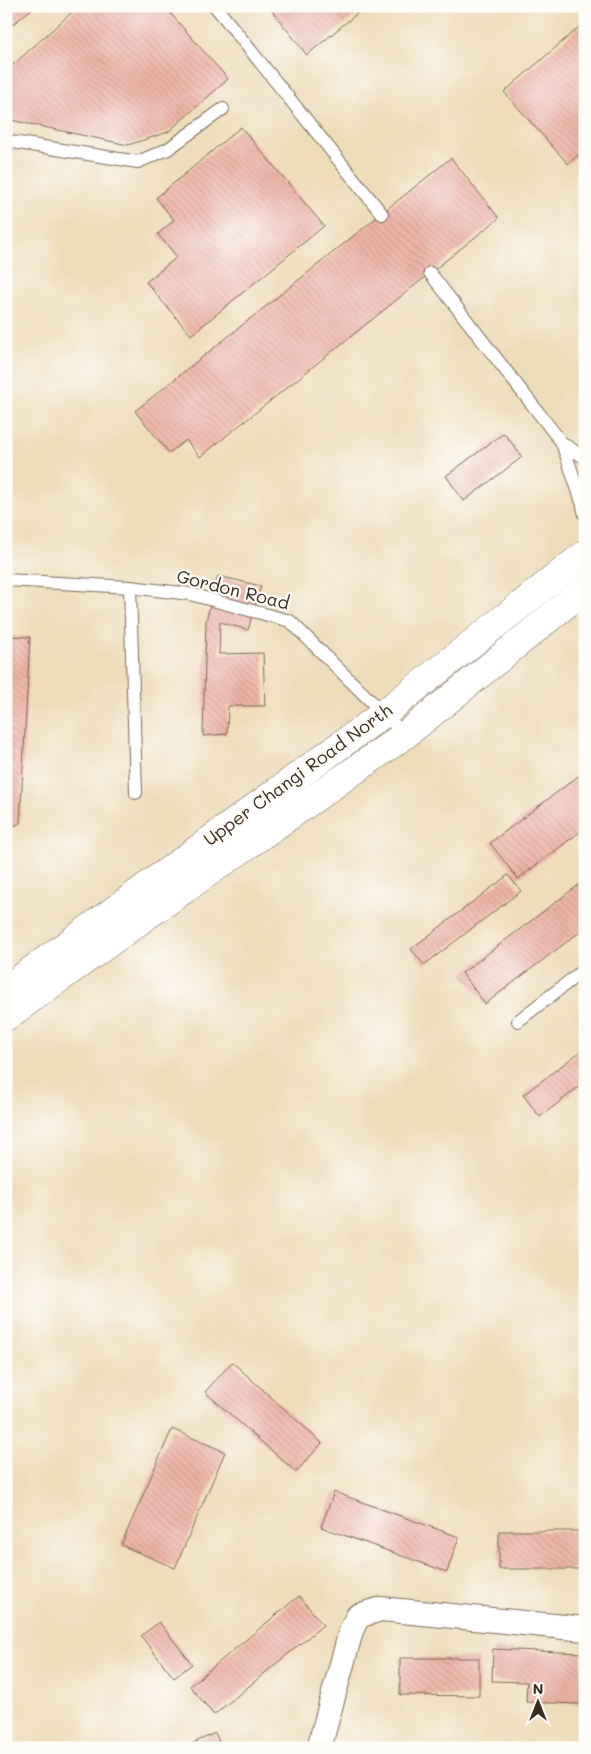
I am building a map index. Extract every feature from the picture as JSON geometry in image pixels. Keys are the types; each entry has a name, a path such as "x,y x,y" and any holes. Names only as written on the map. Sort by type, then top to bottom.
{"street":[{"name":"Upper Changi Road North","path":"6,989 383,714 584,550"},
{"name":"Upper Changi Road North","path":"6,1017 405,735 585,589"},
{"path":"318,1748 351,1631 358,1616 381,1609 585,1629"}],"lane":[{"path":"215,6 382,214"},
{"path":"6,141 138,162 168,149 223,110"},
{"path":"430,273 562,443 585,458"},
{"path":"562,443 585,514"},
{"name":"Gordon Road","path":"6,580 130,587 190,594 290,621 405,735"},
{"path":"130,587 136,792"},
{"path":"518,1021 585,969"}],"building":[{"path":"6,6 35,6 6,30"},
{"path":"79,6 164,6 228,79 168,132 128,145 6,119 6,71"},
{"path":"268,6 366,6 307,55"},
{"path":"585,22 585,149 568,164 504,92"},
{"path":"241,127 324,226 191,335 146,282 177,257 158,234 174,220 156,198"},
{"path":"451,158 499,218 200,457 186,440 169,453 135,411"},
{"path":"504,433 522,457 464,501 446,476"},
{"path":"218,576 261,586 248,630 220,622 219,654 263,653 265,706 228,706 227,734 203,736 206,621"},
{"path":"6,636 30,637 20,823 6,830"},
{"path":"585,771 585,828 518,879 490,843"},
{"path":"508,875 521,891 424,965 411,949"},
{"path":"585,880 585,928 485,1004 462,973"},
{"path":"585,1048 585,1082 540,1117 523,1095"},
{"path":"232,1362 322,1443 296,1472 205,1392"},
{"path":"172,1429 225,1452 175,1568 121,1545"},
{"path":"334,1492 459,1537 447,1572 321,1527"},
{"path":"499,1531 579,1531 579,1569 499,1569"},
{"path":"299,1596 323,1625 214,1715 190,1686"},
{"path":"159,1622 192,1664 174,1678 141,1636"},
{"path":"493,1649 582,1653 580,1704 526,1702 527,1682 492,1681"},
{"path":"400,1658 479,1658 479,1696 400,1695"},
{"path":"215,1733 222,1748 183,1748"}]}
